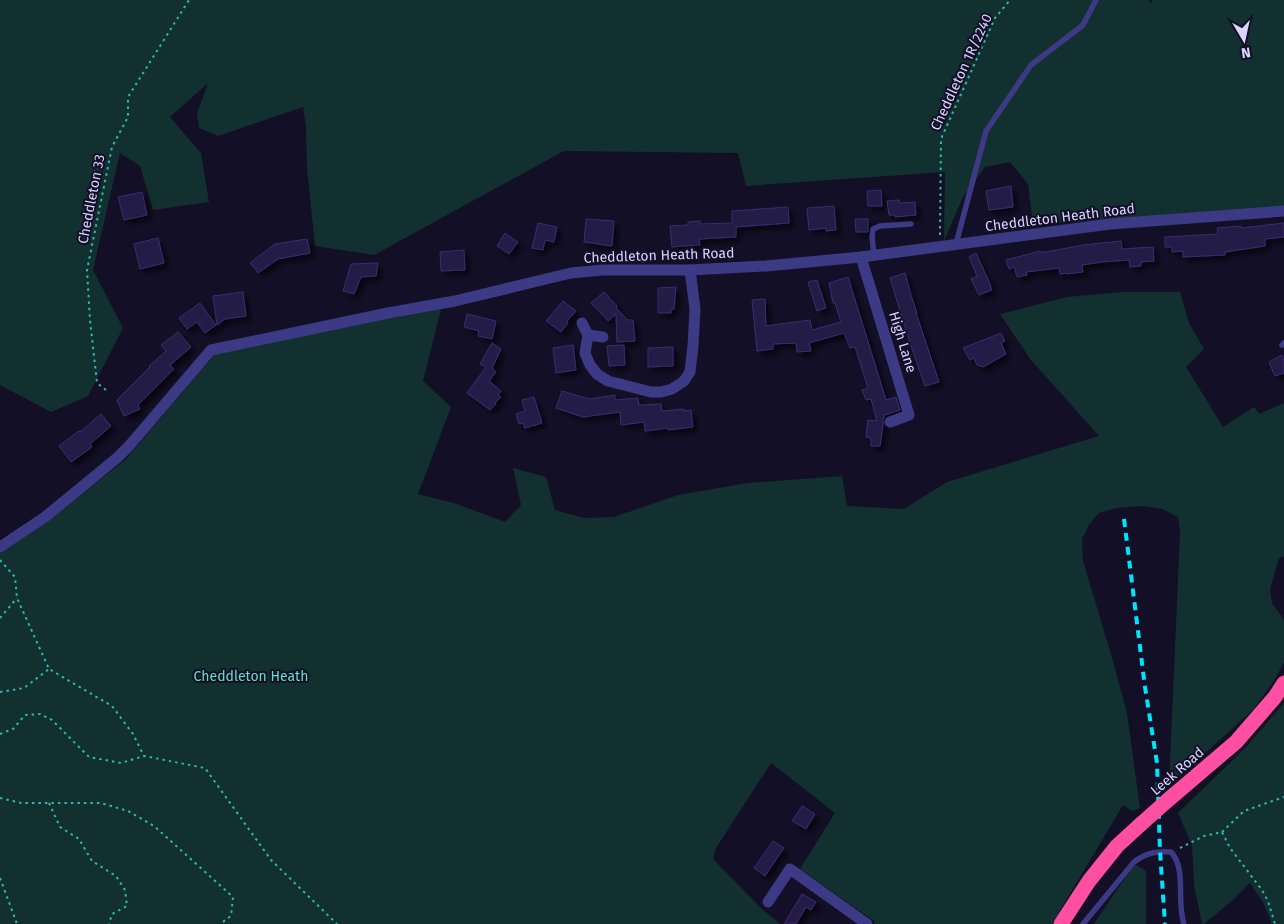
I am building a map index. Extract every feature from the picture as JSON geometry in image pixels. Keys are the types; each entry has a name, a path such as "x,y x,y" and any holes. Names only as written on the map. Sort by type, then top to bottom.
{"highway":[{"name":"Leek Road","path":"1061,924 1089,881 1117,846 1236,742 1275,697 1284,683"}],"street":[{"name":"Cheddleton Heath Road","path":"0,548 44,518 117,458 211,350 455,301 571,273 604,270 690,270 766,266 874,256 1110,224 1284,211"},
{"name":"High Lane","path":"862,257 909,415 890,422"},
{"path":"582,323 588,335 585,353 590,365 597,374 608,382 651,392 672,389 684,381 690,372 694,346 695,309 690,270"},
{"path":"588,335 603,337"},
{"path":"768,902 790,869 867,924"}],"lane":[{"path":"956,245 986,131 1031,65 1083,25 1096,0"},
{"path":"874,256 873,229 880,226 911,224"},
{"path":"1083,924 1134,862 1143,855 1154,852 1171,852 1176,857 1180,870 1181,916 1184,924"}],"path":[{"name":"Cheddleton 33","path":"106,390 97,383 87,270 112,147 128,117 128,97 190,0"},
{"name":"Cheddleton 1R/2240","path":"940,247 941,139 995,18 1010,0"},
{"path":"0,560 15,577 17,598 49,669 112,706 133,734 144,756"},
{"path":"0,618 17,598"},
{"path":"0,692 24,688 49,669"},
{"path":"0,734 13,729 24,715 40,714 52,720 89,757 121,763 144,756 205,768 271,860 338,924"},
{"path":"1171,852 1204,836 1222,832 1244,811 1284,797"},
{"path":"0,798 21,803 101,803 128,811 154,826 233,897 231,916 220,924"},
{"path":"48,803 60,827 79,839 92,861 116,876 125,890 127,906 112,914 109,924"},
{"path":"1222,832 1230,848 1262,890 1268,901 1275,924"},
{"path":"0,878 17,924"}],"green space":[{"path":"0,0 1149,0 1150,4 1153,0 1284,0 1284,206 1033,225 1028,184 1010,162 985,167 963,197 944,241 945,172 746,186 738,153 564,151 374,255 315,246 303,107 218,136 199,128 197,113 208,83 170,117 201,153 209,202 153,210 140,166 120,153 93,270 123,328 88,396 51,412 0,385"},
{"name":"Cheddleton Heath","path":"1121,292 1180,292 1189,323 1204,349 1186,367 1223,427 1254,407 1259,414 1284,403 1284,556 1279,558 1270,589 1272,603 1284,620 1284,662 1275,679 1254,709 1169,786 1180,532 1178,517 1162,509 1143,506 1117,508 1099,513 1089,525 1082,539 1083,561 1127,713 1140,808 1132,811 1123,805 1052,924 875,924 874,921 800,869 835,813 771,763 716,848 713,859 761,908 780,924 0,924 0,553 44,524 125,460 215,354 441,309 423,381 451,407 418,494 454,503 505,522 521,505 513,468 546,477 555,510 584,518 614,517 678,495 747,483 842,476 847,506 904,509 947,482 1099,436 1031,360 1000,314 1067,297"},
{"path":"1284,703 1284,924 1272,924 1263,902 1250,883 1234,899 1202,924 1194,885 1192,845 1178,813 1247,746"},
{"path":"1136,865 1146,871 1146,924 1094,924 1129,872"}],"building":[{"path":"1011,186 1013,207 989,210 986,191"},
{"path":"881,190 882,206 868,206 867,191"},
{"path":"142,192 147,215 124,220 118,197"},
{"path":"899,200 900,203 915,202 916,215 895,217 895,215 889,215 887,201"},
{"path":"834,206 836,230 826,231 826,228 809,230 807,208"},
{"path":"788,207 789,223 736,227 736,237 699,239 700,245 672,247 670,226 688,225 688,222 700,221 700,224 732,223 732,211"},
{"path":"586,219 614,221 612,246 584,242"},
{"path":"855,219 868,219 868,232 856,232"},
{"path":"538,223 557,227 554,242 545,240 543,250 532,248"},
{"path":"1284,223 1284,237 1265,239 1265,246 1225,252 1225,255 1183,257 1183,251 1172,252 1172,247 1165,247 1165,237 1218,234 1217,228 1241,226 1241,228"},
{"path":"505,233 518,242 509,254 497,246"},
{"path":"158,238 164,263 140,269 134,244"},
{"path":"307,239 310,253 278,259 258,273 250,263 275,244"},
{"path":"1121,241 1122,249 1153,247 1154,261 1141,262 1141,266 1130,267 1129,260 1102,262 1082,265 1083,272 1060,274 1059,268 1026,272 1027,275 1017,277 1014,267 1009,269 1006,260 1040,251 1046,252 1083,245"},
{"path":"464,250 465,270 441,271 440,252"},
{"path":"976,253 992,290 979,295 971,279 977,276 969,257"},
{"path":"378,263 376,276 361,277 354,294 343,291 351,264"},
{"path":"905,273 939,382 925,386 890,278"},
{"path":"848,277 886,400 896,397 900,410 885,415 880,446 871,446 871,438 866,437 868,420 877,421 871,399 866,400 862,390 868,388 855,347 850,348 844,333 809,343 811,351 797,352 796,343 773,344 773,349 757,351 752,300 765,299 766,326 810,320 812,330 841,322 835,303 833,303 829,283"},
{"path":"817,280 826,308 817,311 808,282"},
{"path":"676,287 674,309 671,309 671,313 658,313 658,288"},
{"path":"243,292 246,316 225,319 217,325 213,296"},
{"path":"604,292 628,320 633,320 635,341 617,342 616,314 608,321 591,303"},
{"path":"563,301 576,311 567,321 568,323 561,332 546,321"},
{"path":"200,303 216,325 205,333 197,322 187,329 179,318"},
{"path":"467,314 496,321 492,339 478,336 479,331 464,327"},
{"path":"178,332 191,347 170,365 174,369 138,405 140,409 124,416 117,400 166,351 161,345"},
{"path":"1001,333 1005,341 1001,343 1006,354 983,367 977,365 974,358 970,360 963,348"},
{"path":"492,343 501,349 492,368 496,372 489,381 501,391 498,395 501,397 490,410 467,393 486,367 480,364"},
{"path":"573,345 576,370 556,373 553,348"},
{"path":"624,345 625,365 609,366 607,346"},
{"path":"673,347 673,366 648,367 648,348"},
{"path":"1282,355 1284,373 1275,376 1269,362"},
{"path":"562,391 589,399 615,395 615,400 638,398 639,405 661,404 662,411 691,410 693,427 645,431 644,422 621,425 620,412 583,417 556,408"},
{"path":"534,397 542,423 525,428 523,423 519,424 516,414 525,411 522,400"},
{"path":"101,414 111,426 90,444 92,447 71,462 59,446 80,432"},
{"path":"802,806 815,814 806,829 792,821"},
{"path":"773,841 784,848 765,876 754,868"},
{"path":"802,894 816,902 811,910 806,907 796,924 784,924"}],"railway":[{"path":"1124,519 1145,687 1157,763 1165,924"}]}
